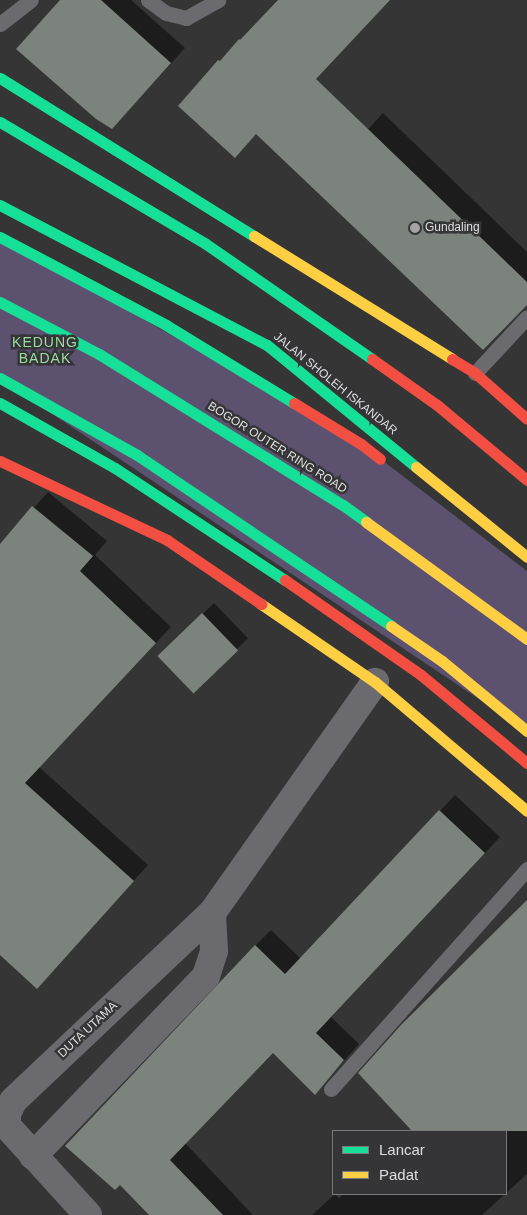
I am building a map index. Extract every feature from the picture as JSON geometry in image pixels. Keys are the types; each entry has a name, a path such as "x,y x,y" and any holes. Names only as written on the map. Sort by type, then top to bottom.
{"highway":[{"path":"0,78 474,373 527,419"},
{"path":"0,122 206,244 437,405 527,480"},
{"name":"JALAN SHOLEH ISKANDAR","path":"0,205 267,345 527,557"},
{"path":"0,237 166,325 360,444 392,468"},
{"name":"BOGOR OUTER RING ROAD","path":"0,302 98,354 343,505 527,639"},
{"path":"0,378 136,455 184,487 442,661 527,731"},
{"path":"0,403 115,468 305,594 421,675 527,763"},
{"path":"0,461 167,540 375,682 527,811"},
{"path":"503,553 527,571"}],"street":[{"name":"DUTA UTAMA","path":"88,1215 7,1126 6,1114 13,1100 212,913 375,682"},
{"path":"33,1156 206,976 214,951 212,913"}],"lane":[{"path":"0,24 30,0"},
{"path":"148,0 166,14 186,18 218,0"},
{"path":"474,373 527,317"},
{"path":"331,1089 527,869"}],"shaded area":[{"path":"0,237 361,444 527,571 527,731 0,379"}],"building":[{"path":"60,0 101,0 171,63 112,129 96,119 16,49"},
{"path":"278,0 390,0 316,79 527,282 527,305 483,350 256,134 235,158 178,106 218,60 220,61"},
{"path":"32,506 93,556 80,571 156,643 25,783 134,881 37,989 0,955 0,544"},
{"path":"202,613 238,650 194,693 157,656"},
{"path":"439,810 485,853 316,1033 344,1060 315,1095 273,1053 170,1160 223,1215 149,1215 120,1185 115,1190 65,1146 255,945 285,974"},
{"path":"527,900 527,1131 411,1130 358,1073 401,1025"}],"traffic: fast":[{"path":"0,78 254,236"},
{"path":"0,122 206,244 372,359"},
{"path":"0,205 267,345 416,467"},
{"path":"0,237 166,325 294,403"},
{"path":"0,302 99,354 343,505 366,522"},
{"path":"0,378 137,455 391,626"},
{"path":"0,403 115,468 285,580"}],"traffic: slow":[{"path":"254,236 452,359"},
{"path":"416,467 527,557"},
{"path":"366,522 527,639"},
{"path":"261,604 375,682 527,811"},
{"path":"391,626 442,661 527,731"}],"traffic: jam":[{"path":"372,359 437,405 527,480"},
{"path":"452,359 475,373 527,419"},
{"path":"294,403 361,444 380,459"},
{"path":"0,461 167,540 261,604"},
{"path":"285,580 421,675 527,763"}],"place":[{"name":"Gundaling","path":"415,228"}],"district":[{"name":"KEDUNG BADAK","path":"45,350"}]}
